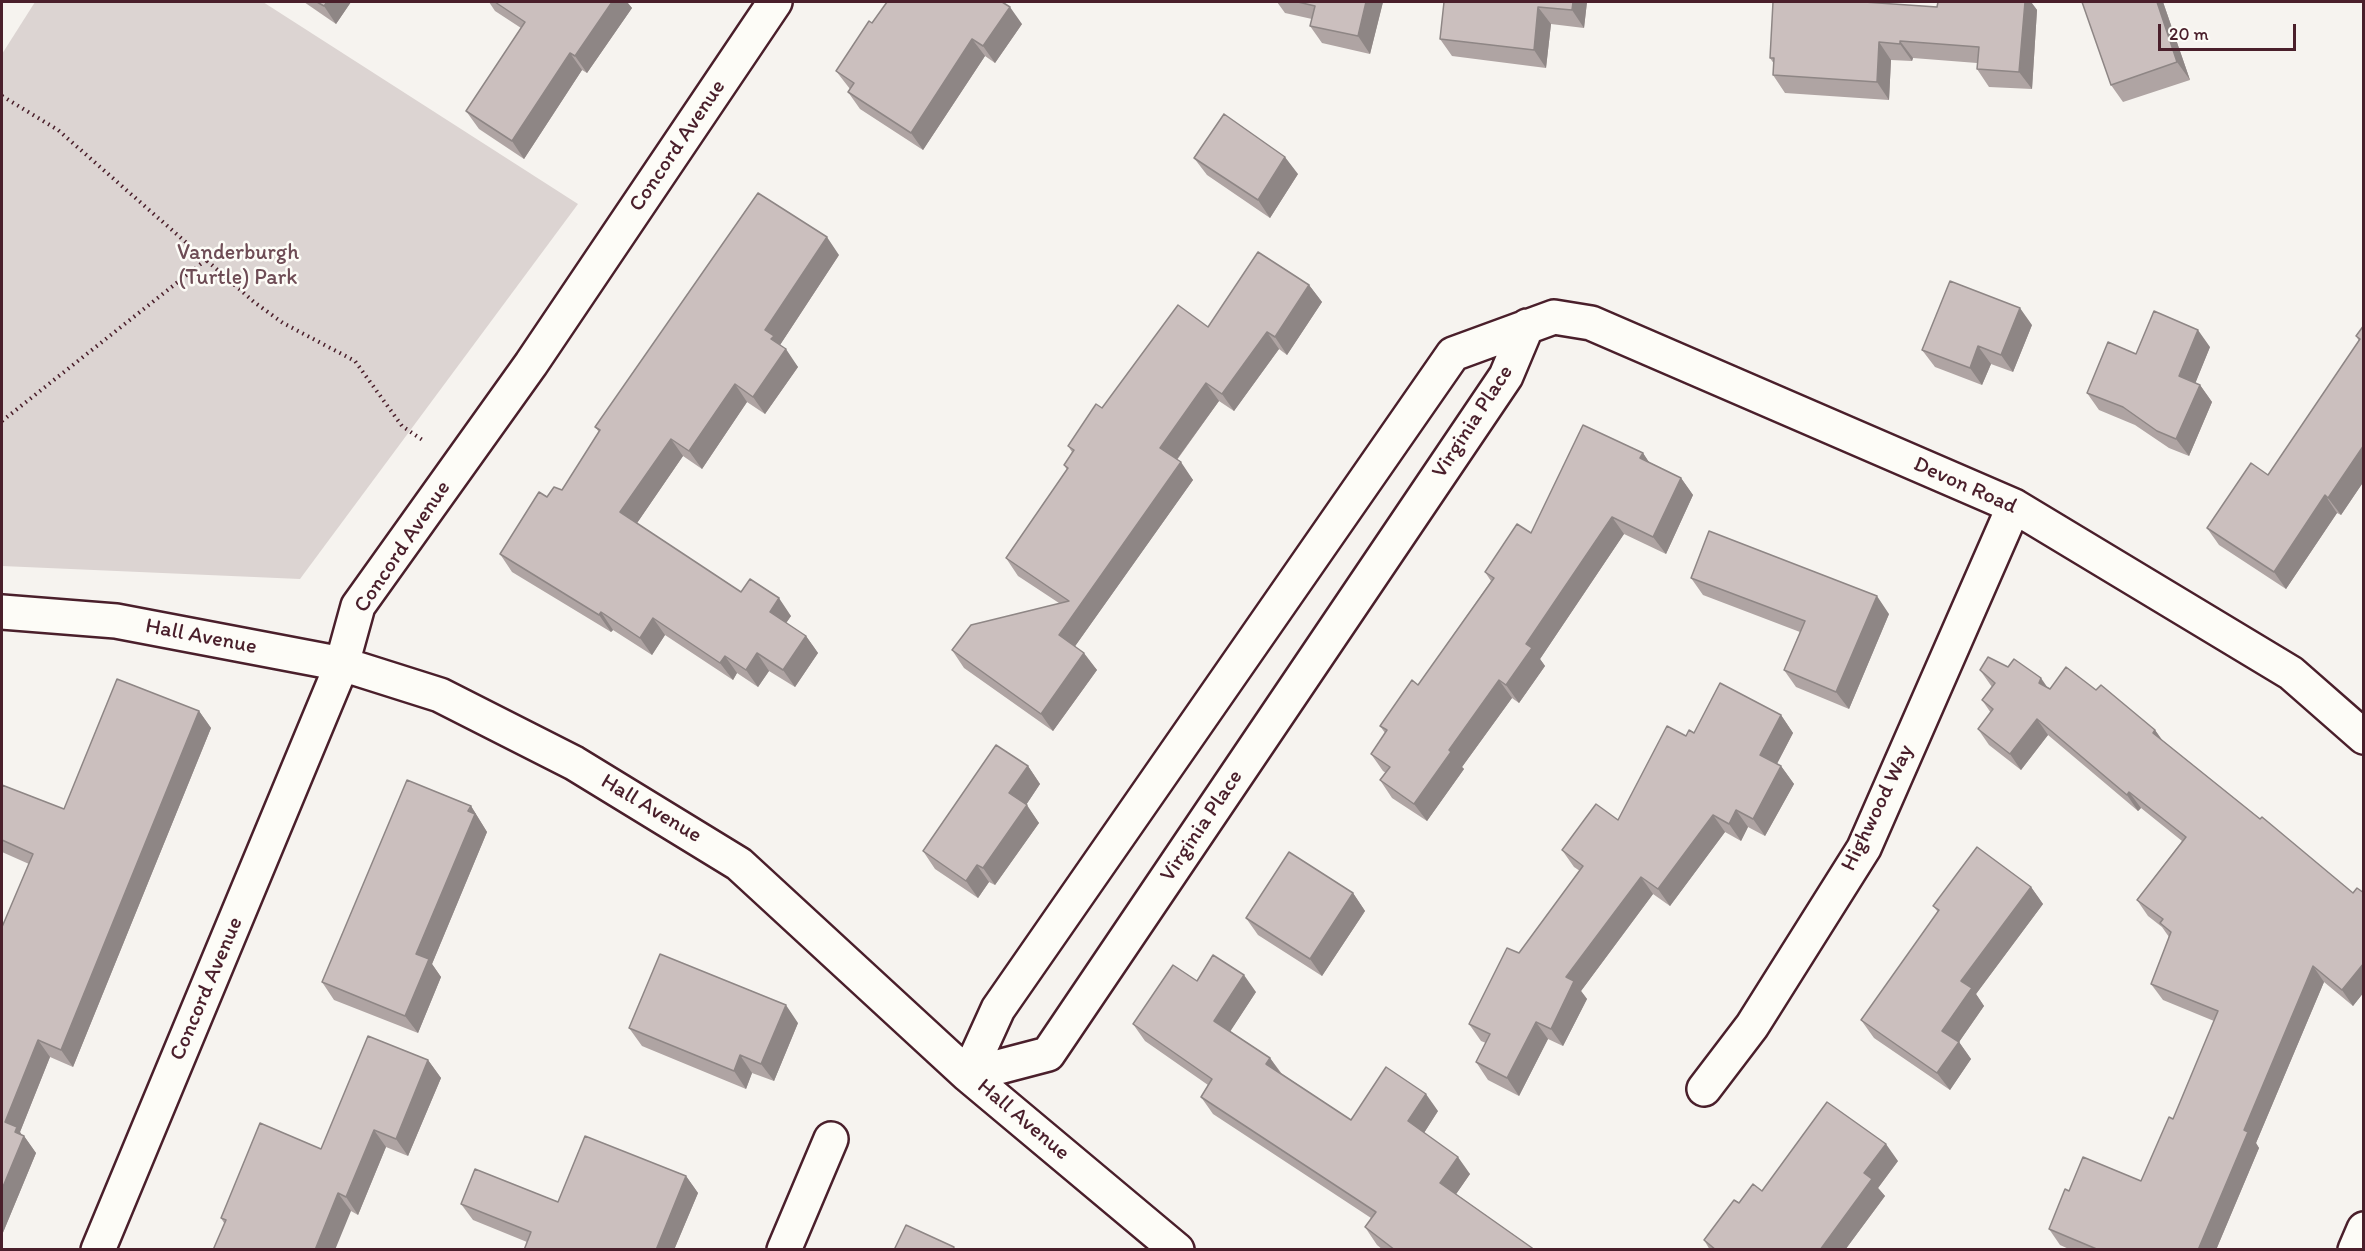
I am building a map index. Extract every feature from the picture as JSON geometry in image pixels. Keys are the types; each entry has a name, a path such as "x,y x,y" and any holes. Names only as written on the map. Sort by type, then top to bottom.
{"street":[{"name":"Concord Avenue","path":"98,1250 342,664 358,606 531,364 775,2"},
{"name":"Devon Road","path":"1527,326 1554,317 1591,323 2014,506 2291,673 2359,720"},
{"name":"Virginia Place","path":"968,1075 998,1009 1453,354 1527,326"},
{"name":"Virginia Place","path":"968,1075 1048,1054 1506,376 1527,326"},
{"name":"Highwood Way","path":"1704,1089 1752,1026 1864,848 2014,506"},
{"name":"Hall Avenue","path":"2,612 116,621 342,664 450,700 574,763 739,864 968,1075 1177,1250"},
{"path":"784,1250 831,1139"},
{"path":"2355,1250 2364,1229"}],"path":[{"path":"2,96 58,130 91,157 136,202 207,259 254,302 283,323 355,361 402,426 459,465"},
{"path":"2,421 207,259"}],"green space":[{"name":"Vanderburgh (Turtle) Park","path":"35,2 263,2 578,204 300,579 2,566 2,54"}],"building":[{"path":"495,2 612,2 575,56 570,53 512,141 466,111 525,22"},
{"path":"887,2 1002,2 1010,7 983,46 972,39 911,133 848,92 854,83 836,71 869,21 872,23"},
{"path":"1298,2 1366,2 1358,36 1310,26 1315,6"},
{"path":"1444,2 1573,2 1572,10 1538,7 1534,50 1440,39"},
{"path":"1773,2 1864,2 1937,7 1938,2 2025,2 2019,72 1977,69 1979,47 1900,41 1900,44 1879,42 1877,82 1773,75 1774,58 1770,58"},
{"path":"2082,2 2157,2 2177,62 2111,85"},
{"path":"1224,114 1285,157 1258,200 1194,158"},
{"path":"758,193 827,237 765,330 774,336 771,339 786,349 753,397 735,384 689,451 671,439 620,512 741,592 750,579 779,598 770,612 806,636 783,670 757,653 746,670 725,656 720,663 653,618 640,638 601,612 599,615 500,554 539,492 547,497 554,487 562,490 600,430 595,427"},
{"path":"1258,252 1309,285 1275,337 1267,332 1222,394 1206,383 1160,448 1181,462 1059,635 1084,653 1041,714 952,650 971,625 1069,601 1006,558 1068,468 1064,465 1074,450 1068,446 1096,404 1102,408 1178,305 1208,327"},
{"path":"1950,281 2020,308 2001,355 1978,346 1970,368 1922,350"},
{"path":"2154,311 2198,330 2179,376 2200,385 2176,439 2157,431 2123,407 2087,393 2108,342 2136,354"},
{"path":"2364,325 2364,445 2328,498 2325,495 2274,572 2207,528 2251,463 2268,475 2360,339 2356,336"},
{"path":"1583,425 1643,453 1640,458 1681,478 1653,537 1612,517 1526,644 1532,648 1506,685 1499,680 1414,804 1380,780 1390,767 1371,754 1387,730 1380,726 1412,680 1418,685 1494,578 1485,572 1517,524 1531,533"},
{"path":"1709,531 1877,596 1836,692 1784,670 1805,621 1691,578"},
{"path":"1988,657 2008,667 2014,659 2041,678 2039,683 2050,689 2066,667 2096,690 2101,685 2155,730 2153,733 2260,819 2262,817 2353,893 2357,888 2364,893 2364,963 2342,990 2313,966 2244,1130 2248,1132 2198,1250 2099,1250 2049,1229 2065,1189 2069,1191 2083,1157 2141,1181 2169,1117 2173,1119 2218,1011 2151,984 2171,932 2160,923 2163,919 2137,900 2186,837 2129,792 2127,795 2037,719 2010,754 1978,729 1993,709 1982,700 1995,683 1980,670"},
{"path":"117,679 199,711 61,1050 38,1040 5,1122 17,1127 15,1132 24,1136 2,1189 2,927 33,854 2,840 2,785 64,809"},
{"path":"1720,683 1781,715 1760,755 1781,766 1753,819 1736,810 1729,824 1713,815 1658,889 1641,877 1566,977 1574,981 1551,1029 1536,1022 1507,1078 1476,1062 1490,1034 1469,1024 1507,948 1519,953 1583,866 1562,850 1596,804 1618,820 1667,726 1686,736 1689,730 1694,733"},
{"path":"996,745 1028,766 1009,793 1027,805 983,868 977,865 966,881 923,851"},
{"path":"407,780 471,806 468,811 475,814 416,954 429,959 405,1016 322,982"},
{"path":"1977,847 2031,887 1961,981 1972,988 1942,1031 1959,1042 1937,1073 1861,1020 1939,910 1933,906"},
{"path":"1289,852 1353,893 1310,959 1246,918"},
{"path":"660,954 786,1005 761,1064 740,1055 734,1071 629,1028"},
{"path":"1213,955 1244,975 1214,1021 1270,1058 1266,1064 1351,1120 1386,1067 1426,1094 1408,1121 1458,1157 1440,1183 1535,1250 1395,1250 1365,1227 1376,1212 1201,1097 1212,1079 1133,1024 1173,965 1197,981"},
{"path":"368,1036 428,1060 396,1139 374,1130 346,1197 338,1193 315,1250 213,1250 226,1220 221,1218 260,1123 321,1149"},
{"path":"1827,1102 1886,1144 1864,1173 1872,1179 1820,1250 1716,1250 1704,1240 1734,1200 1739,1203 1753,1184 1762,1191"},
{"path":"585,1136 686,1176 656,1250 524,1250 531,1232 461,1204 475,1169 558,1202"},
{"path":"906,1225 954,1247 953,1250 894,1250"}]}
